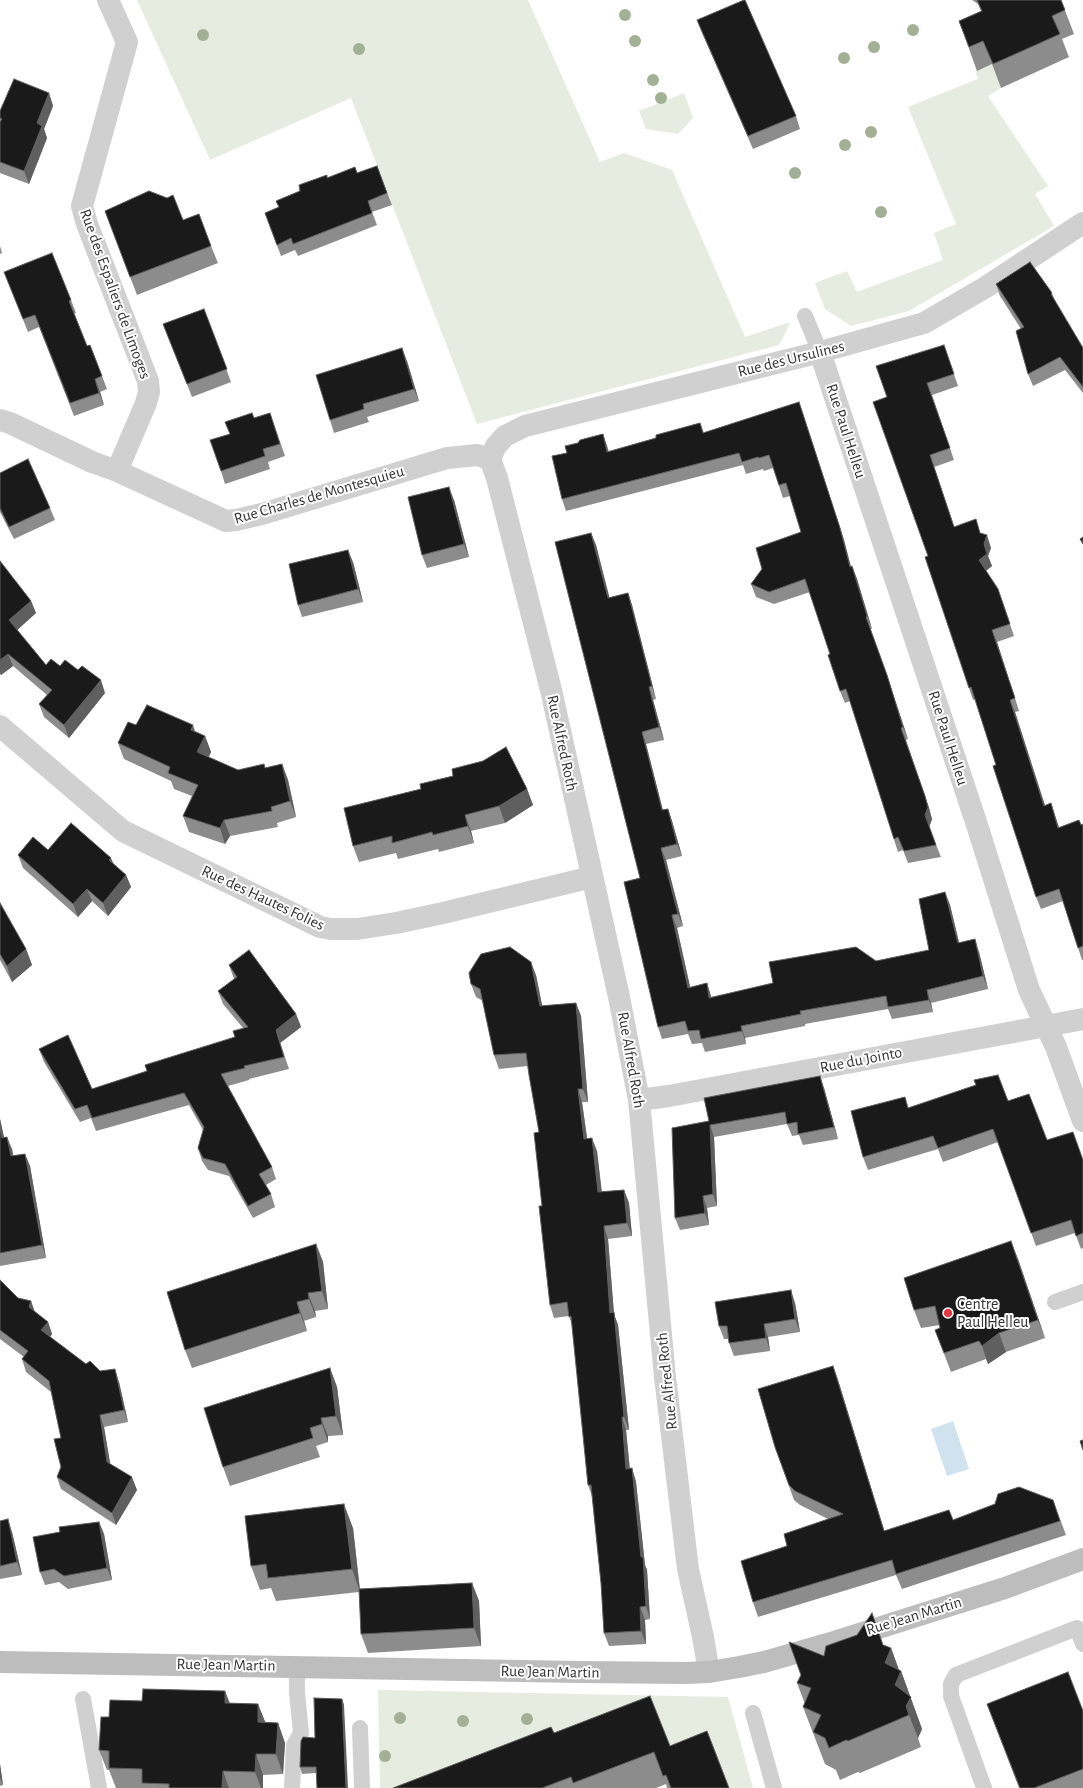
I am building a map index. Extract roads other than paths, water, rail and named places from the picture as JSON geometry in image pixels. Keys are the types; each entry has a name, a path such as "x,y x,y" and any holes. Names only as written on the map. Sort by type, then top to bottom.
{"main road":[{"name":"Rue Jean Martin","path":"0,1662 573,1672 709,1672 764,1662 834,1642 1005,1588 1083,1559"}],"street":[{"name":"Rue des Espaliers de Limoges","path":"108,0 127,42 82,206 90,231 148,381 149,392 146,403 117,471"},
{"name":"Rue des Ursulines","path":"490,459 496,446 504,436 525,426 820,352 924,323 986,287 1083,223"},
{"name":"Rue Paul Helleu","path":"820,352 972,810 1029,990 1056,1047 1083,1121"},
{"name":"Rue Charles de Montesquieu","path":"0,420 10,423 92,462 117,471 226,521 262,514 447,458 477,455 490,459"},
{"name":"Rue Alfred Roth","path":"490,459 497,478 549,683 619,997 639,1100 665,1377 688,1569 709,1672"},
{"name":"Rue des Hautes Folies","path":"0,726 123,831 271,904 325,928 340,930 357,929 396,923 592,877"},
{"name":"Rue du Jointo","path":"639,1100 1083,1019"}],"lane":[{"path":"805,316 820,352"},
{"path":"1055,1302 1083,1292"},
{"path":"984,1788 951,1696 951,1684 956,1675 1080,1627 1083,1644"},
{"path":"292,1788 294,1746 301,1733 297,1692 297,1666"},
{"path":"83,1699 99,1788"},
{"path":"753,1713 774,1788"},
{"path":"360,1728 362,1788"}],"water":[{"path":"953,1421 969,1469 947,1476 931,1429"}],"place":[{"name":"Centre Paul Helleu","path":"948,1313"}]}
